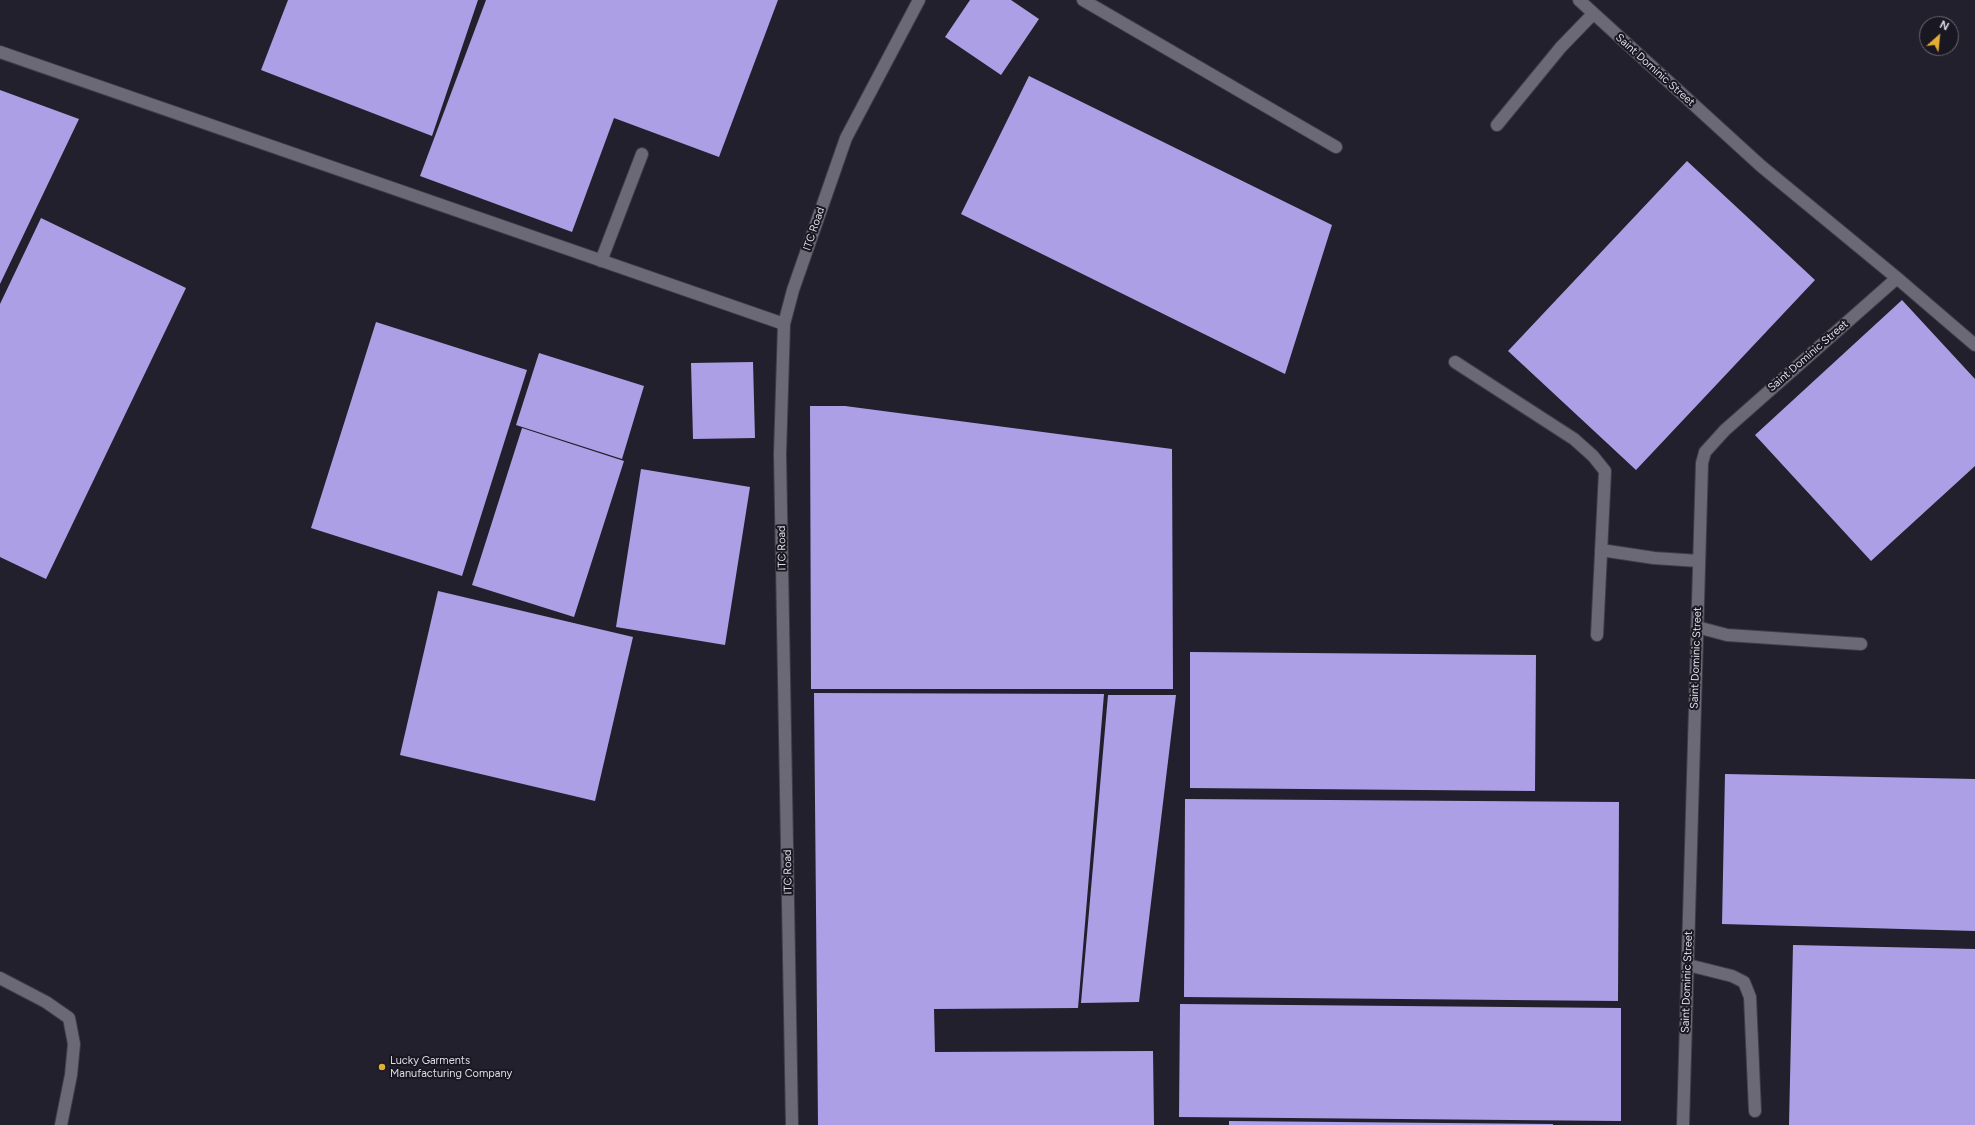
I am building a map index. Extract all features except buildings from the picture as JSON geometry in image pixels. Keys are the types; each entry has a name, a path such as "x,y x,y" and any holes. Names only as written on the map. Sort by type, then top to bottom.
{"street":[{"name":"ITC Road","path":"792,1125 780,454 784,324 793,290 846,138 919,0"},
{"path":"1083,0 1336,147"},
{"name":"Saint Dominic Street","path":"1579,0 1761,166 1897,278 1975,345"},
{"path":"1497,125 1561,47 1593,14"},
{"path":"0,52 784,324"},
{"path":"601,261 642,154"},
{"name":"Saint Dominic Street","path":"1683,1125 1702,463 1708,448 1725,430 1897,278"},
{"path":"1455,362 1574,438 1593,456 1605,471 1597,635"},
{"path":"1601,550 1654,558 1699,561"},
{"path":"1697,628 1727,635 1861,644"},
{"path":"1688,965 1732,976 1744,982 1750,997 1755,1112"},
{"path":"0,978 46,1002 69,1018 74,1044 71,1075 61,1125"}],"place":[{"name":"Lucky Garments Manufacturing Company","path":"382,1067"}]}
